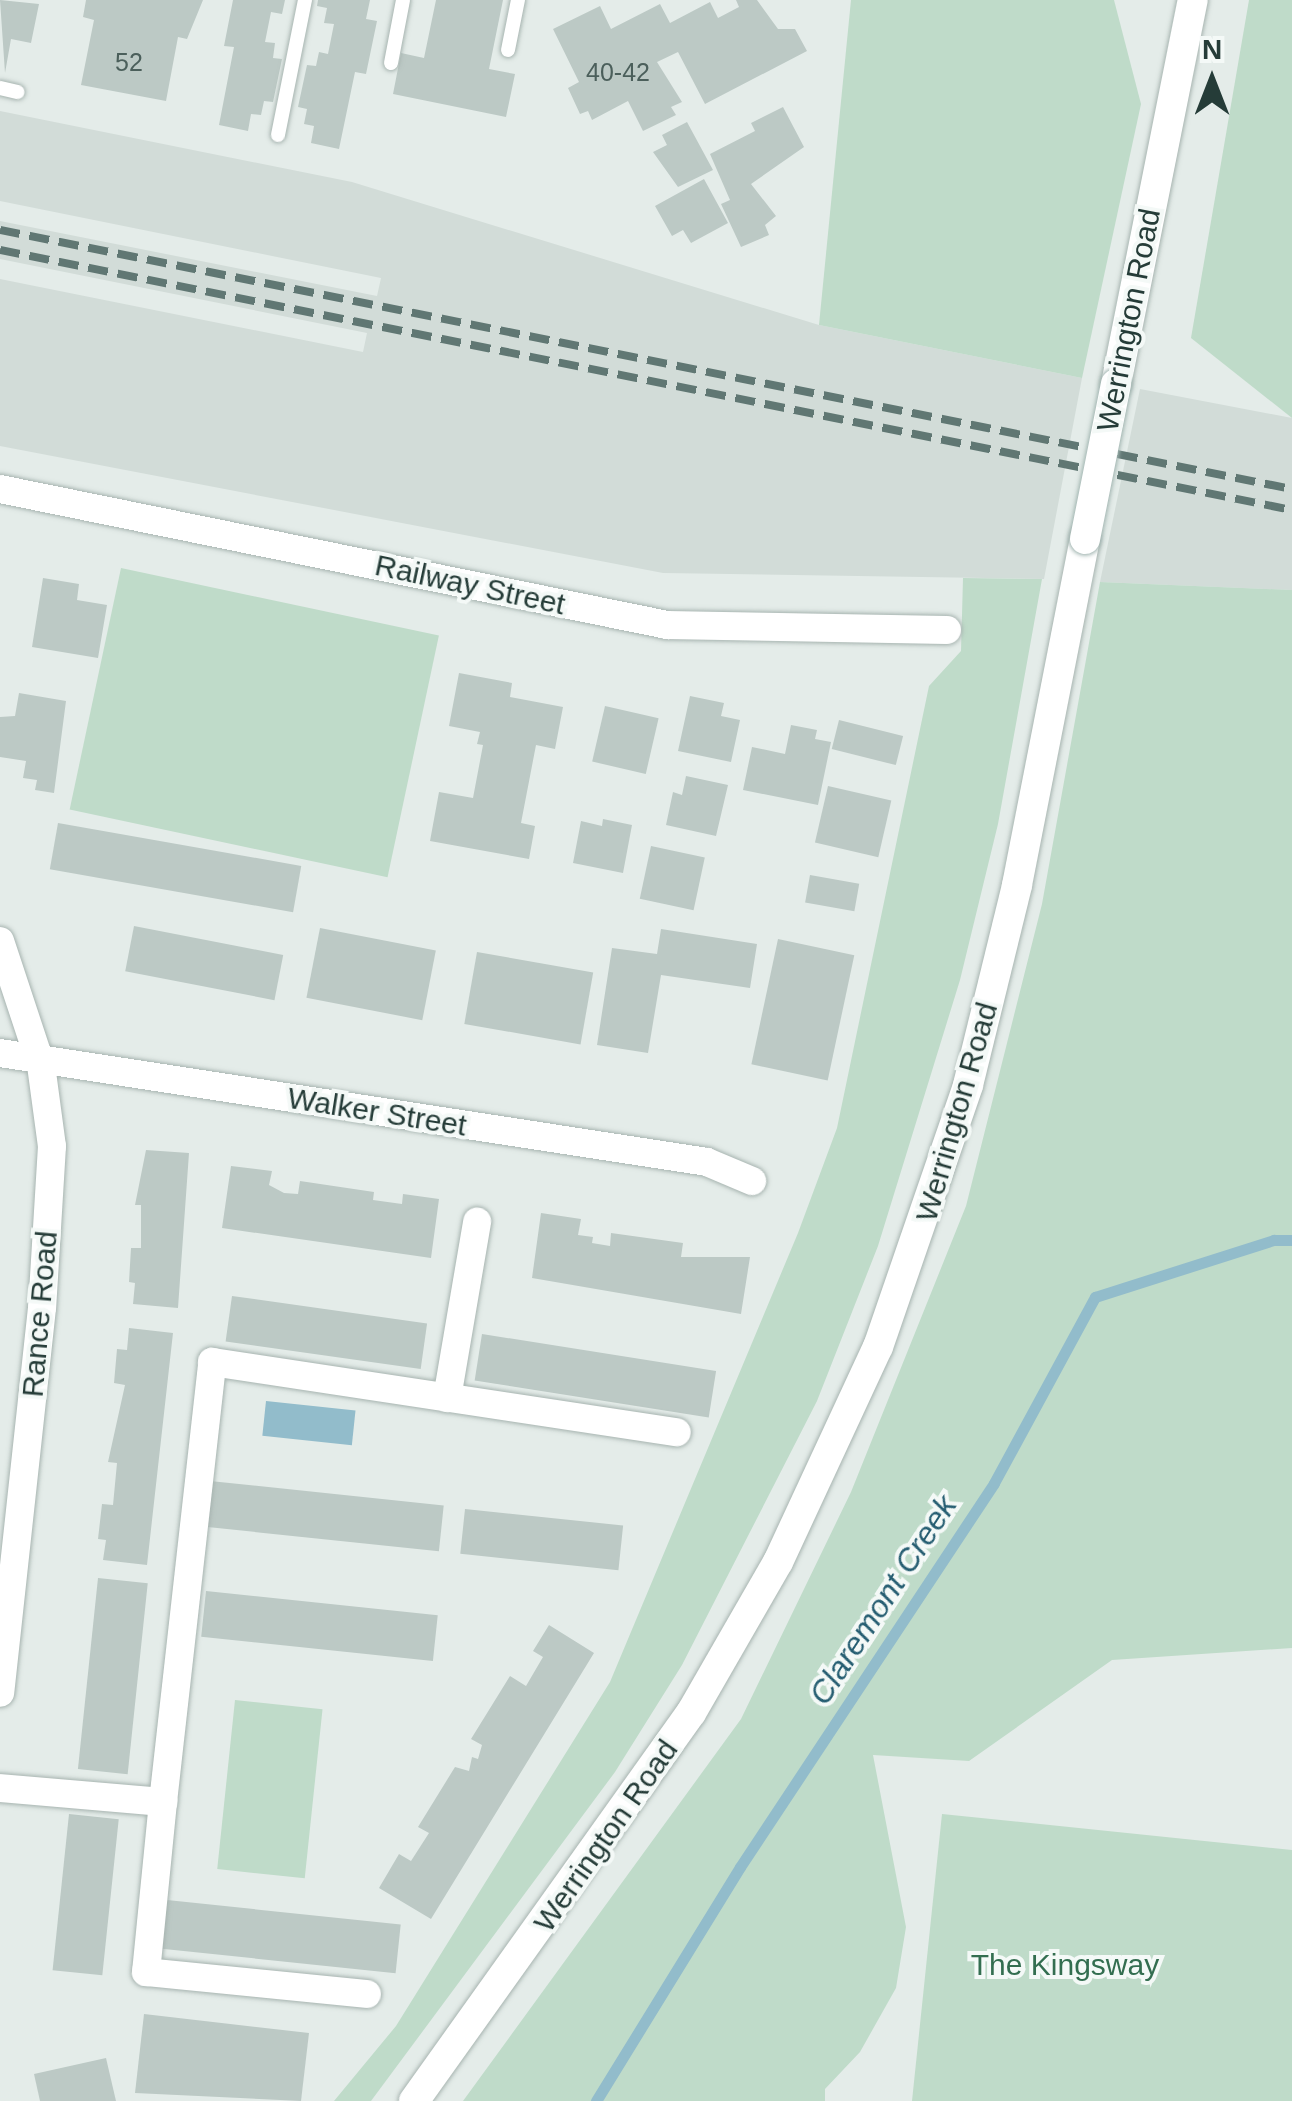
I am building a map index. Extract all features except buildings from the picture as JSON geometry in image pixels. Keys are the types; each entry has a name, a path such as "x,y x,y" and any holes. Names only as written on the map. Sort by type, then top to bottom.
{"main road":[{"name":"Werrington Road","path":"414,2101 712,1681 808,1502 878,1347 968,1085 1017,884 1193,0"}],"street":[{"name":"Railway Street","path":"0,488 667,625 947,630"},
{"name":"Rance Road","path":"0,941 40,1060 52,1146 48,1250 4,1619 0,1694"},
{"name":"Walker Street","path":"0,1054 707,1162 752,1182"},
{"path":"447,1398 477,1222"},
{"path":"368,1994 146,1972 212,1362 677,1432"},
{"path":"0,1788 163,1802"}],"lane":[{"path":"278,136 305,0"},
{"path":"390,63 403,0"},
{"path":"508,50 518,0"},
{"path":"0,88 18,92"}],"shaded area":[{"path":"0,111 352,182 819,325 1082,378 1044,579 663,573 0,446 0,279 363,352 367,333 0,259 0,221 377,296 381,278 0,201"},
{"path":"1140,389 1292,418 1292,590 1100,582"}],"green space":[{"path":"851,0 1114,0 1141,104 1082,378 819,325"},
{"path":"1249,0 1292,0 1292,418 1191,338"},
{"path":"121,568 439,636 388,877 70,810"},
{"path":"963,578 1042,579 998,824 960,980 878,1246 817,1401 682,1665 615,1772 371,2101 334,2101 396,2026 610,1682 798,1233 837,1128 929,686 961,651"},
{"path":"1100,582 1292,590 1292,1648 1112,1660 969,1761 873,1755 906,1927 896,1988 860,2052 825,2089 825,2101 463,2101 741,1719 851,1492 966,1206 1042,904"},
{"path":"235,1700 323,1709 305,1878 217,1869"},
{"name":"The Kingsway","path":"942,1814 1292,1850 1292,2101 912,2101"}],"water":[{"path":"266,1401 356,1410 352,1445 262,1436"}],"waterway":[{"name":"Claremont Creek","path":"596,2101 740,1867 994,1483 1095,1297 1274,1240 1292,1240"}],"railway":[{"path":"0,230 1292,489"},
{"path":"0,250 1292,510"}]}
